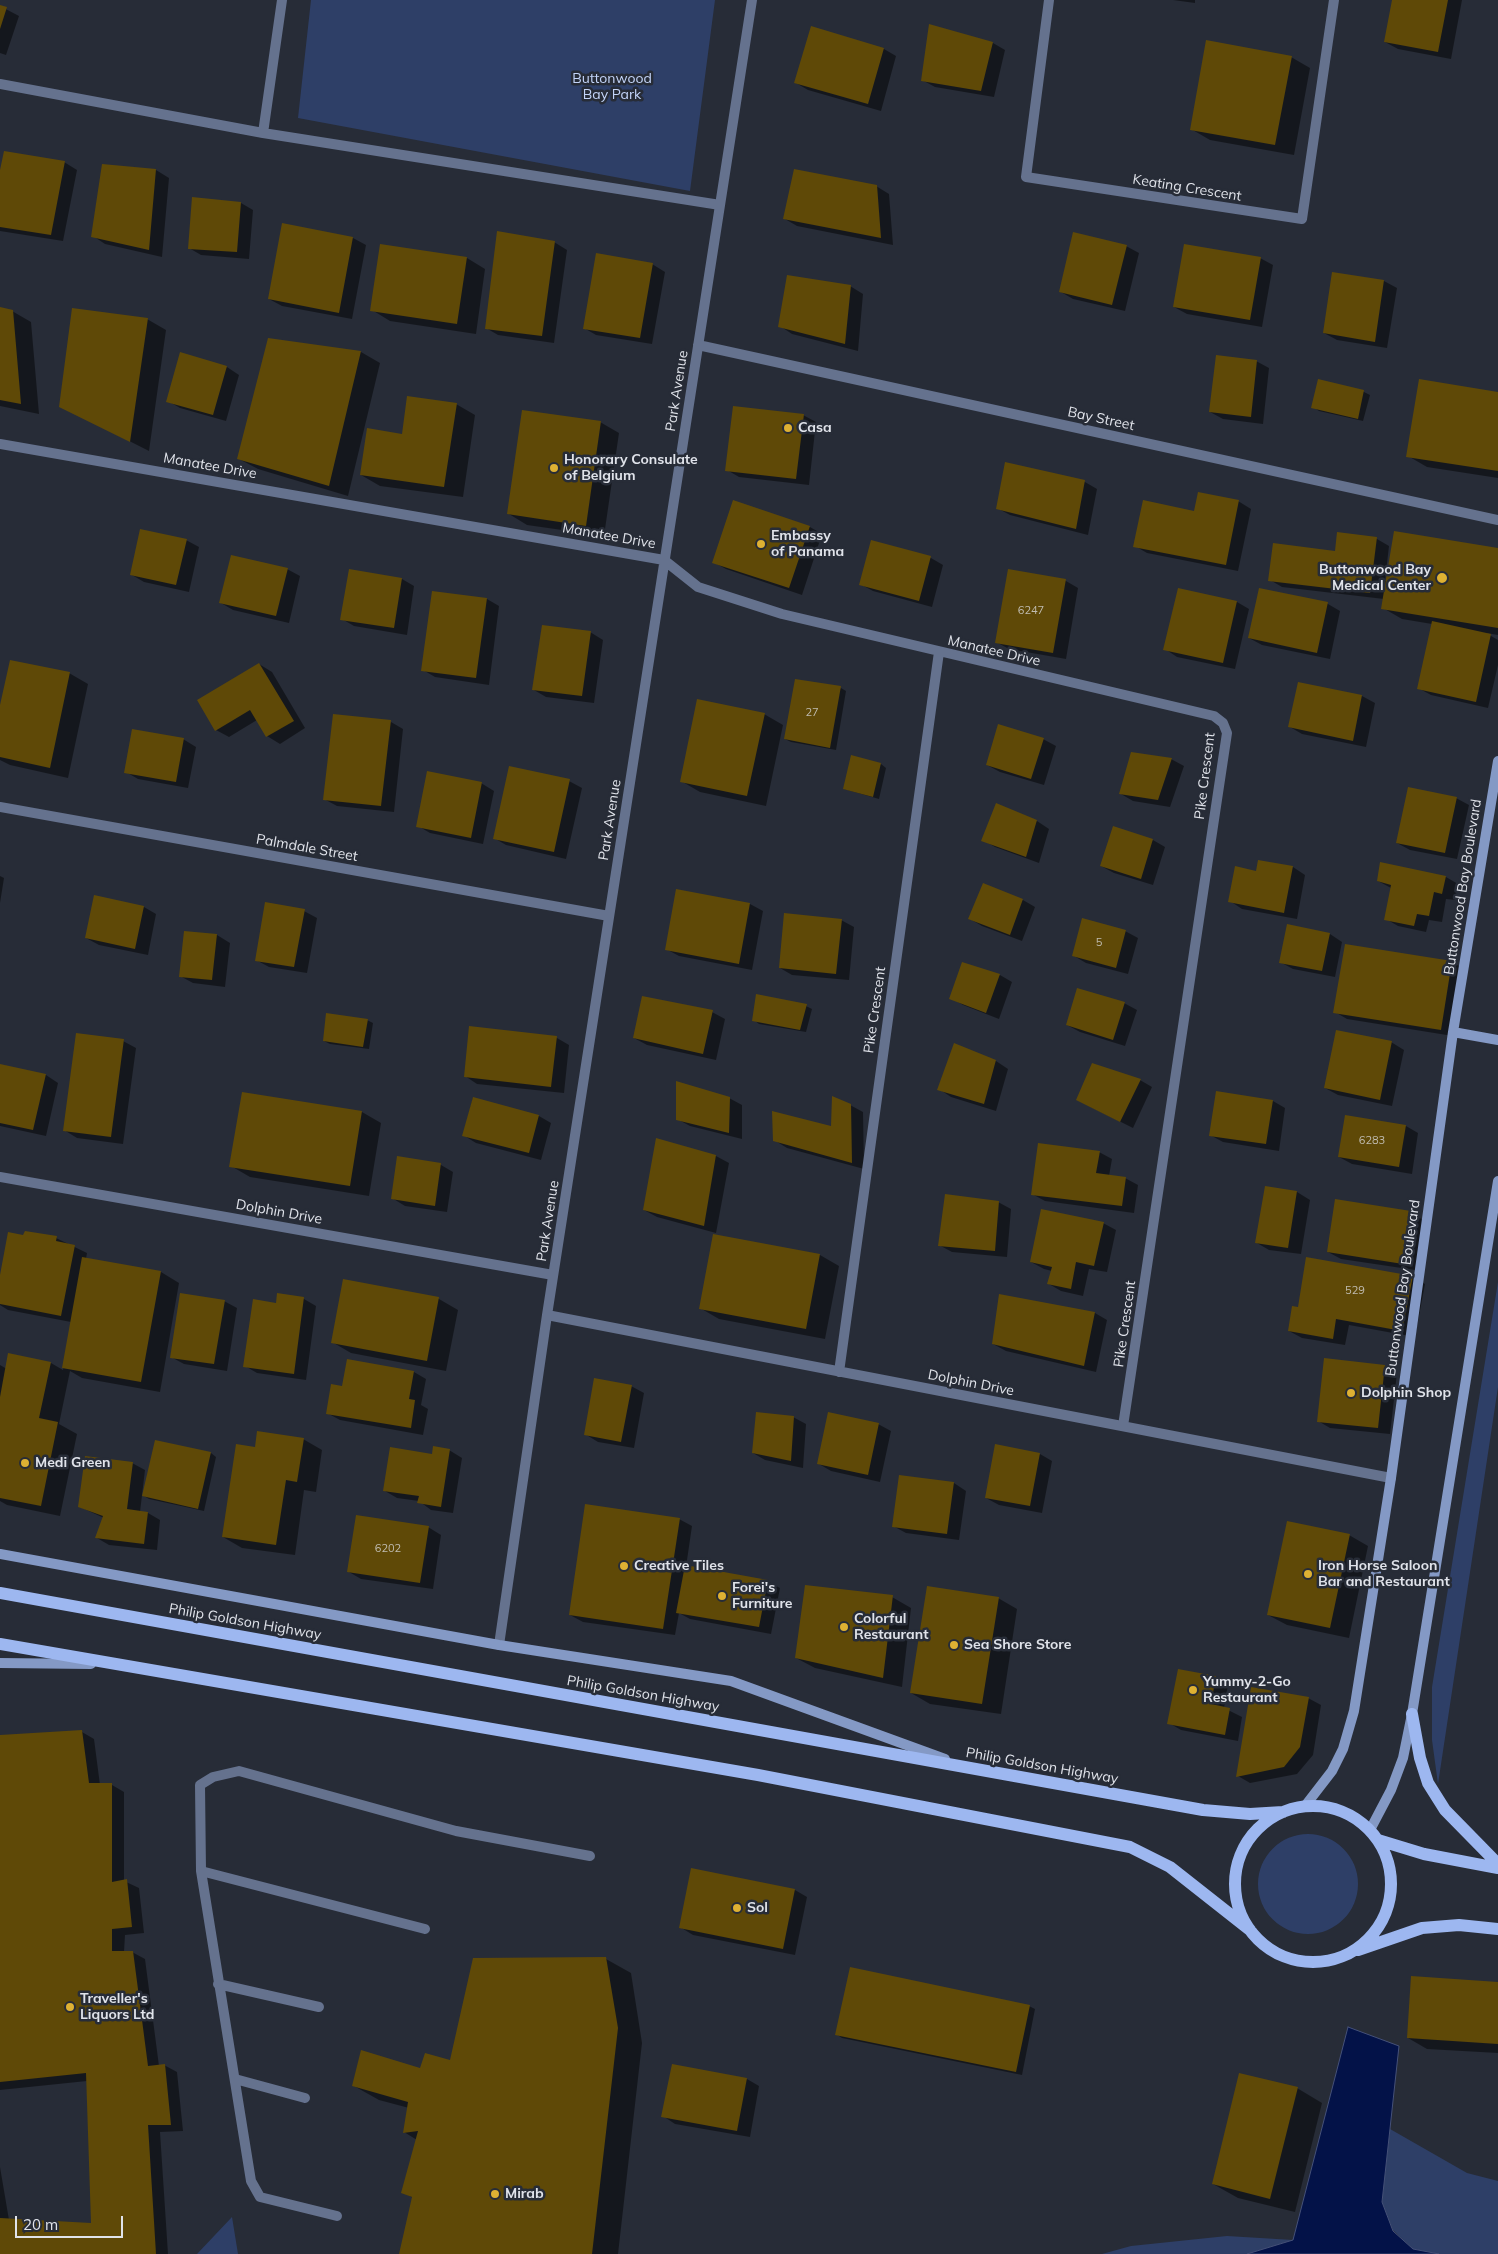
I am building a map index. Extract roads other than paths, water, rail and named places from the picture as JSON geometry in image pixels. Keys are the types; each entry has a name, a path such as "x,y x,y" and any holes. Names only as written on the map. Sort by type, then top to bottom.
{"main road":[{"name":"Philip Goldson Highway","path":"0,1593 1203,1810 1250,1814 1283,1812"},
{"path":"0,1644 758,1775 1130,1847 1170,1867 1250,1930 1268,1948 1291,1959 1317,1962 1342,1956 1422,1928 1458,1925 1498,1929"},
{"path":"1412,1714 1420,1758 1428,1783 1445,1810 1498,1864"},
{"path":"1250,1930 1238,1910 1234,1886 1237,1863 1247,1842 1262,1824 1283,1812 1305,1806 1328,1807 1351,1816 1370,1830 1378,1840 1388,1861 1391,1884 1388,1907 1378,1928 1362,1944 1342,1956"},
{"path":"1378,1840 1424,1854 1498,1868"}],"street":[{"path":"263,133 282,0"},
{"name":"Park Avenue","path":"499,1645 553,1275 752,0"},
{"name":"Keating Crescent","path":"1049,0 1026,177 1302,219 1334,0"},
{"path":"0,84 263,133 720,206"},
{"name":"Bay Street","path":"698,345 1498,520"},
{"name":"Manatee Drive","path":"0,444 664,560 698,587 782,614 1214,716 1223,724"},
{"name":"Pike Crescent","path":"839,1372 939,652"},
{"name":"Pike Crescent","path":"1123,1426 1227,733 1223,724"},
{"name":"Buttonwood Bay Boulevard","path":"1305,1806 1332,1771 1343,1749 1354,1711 1390,1478 1453,1032 1498,761"},
{"name":"Palmdale Street","path":"0,807 609,916"},
{"path":"1453,1032 1498,1040"},
{"name":"Dolphin Drive","path":"0,1177 553,1275"},
{"path":"1370,1830 1391,1790 1403,1758 1412,1714 1498,1181"},
{"name":"Dolphin Drive","path":"547,1315 1390,1478"},
{"path":"0,1554 499,1645 731,1682 972,1769"},
{"path":"0,1664 111,1664"},
{"path":"337,2216 260,2197 251,2181 201,1871 200,1785 213,1777 239,1771 456,1831 590,1856"},
{"path":"201,1871 426,1929"},
{"path":"218,1984 320,2007"},
{"path":"235,2079 305,2098"}],"place":[{"name":"Casa","path":"788,428"},
{"name":"Honorary Consulate of Belgium","path":"554,468"},
{"name":"Embassy of Panama","path":"761,544"},
{"name":"Buttonwood Bay Medical Center","path":"1442,578"},
{"name":"Dolphin Shop","path":"1351,1393"},
{"name":"Medi Green","path":"25,1463"},
{"name":"Creative Tiles","path":"624,1566"},
{"name":"Iron Horse Saloon Bar and Restaurant","path":"1308,1574"},
{"name":"Forei's Furniture","path":"722,1596"},
{"name":"Colorful Restaurant","path":"844,1627"},
{"name":"Sea Shore Store","path":"954,1645"},
{"name":"Yummy-2-Go Restaurant","path":"1193,1690"},
{"name":"Sol","path":"737,1908"},
{"name":"Traveller's Liquors Ltd","path":"70,2007"},
{"name":"Mirab","path":"495,2194"}],"park label":[{"name":"Buttonwood Bay Park","path":"612,88"}]}
